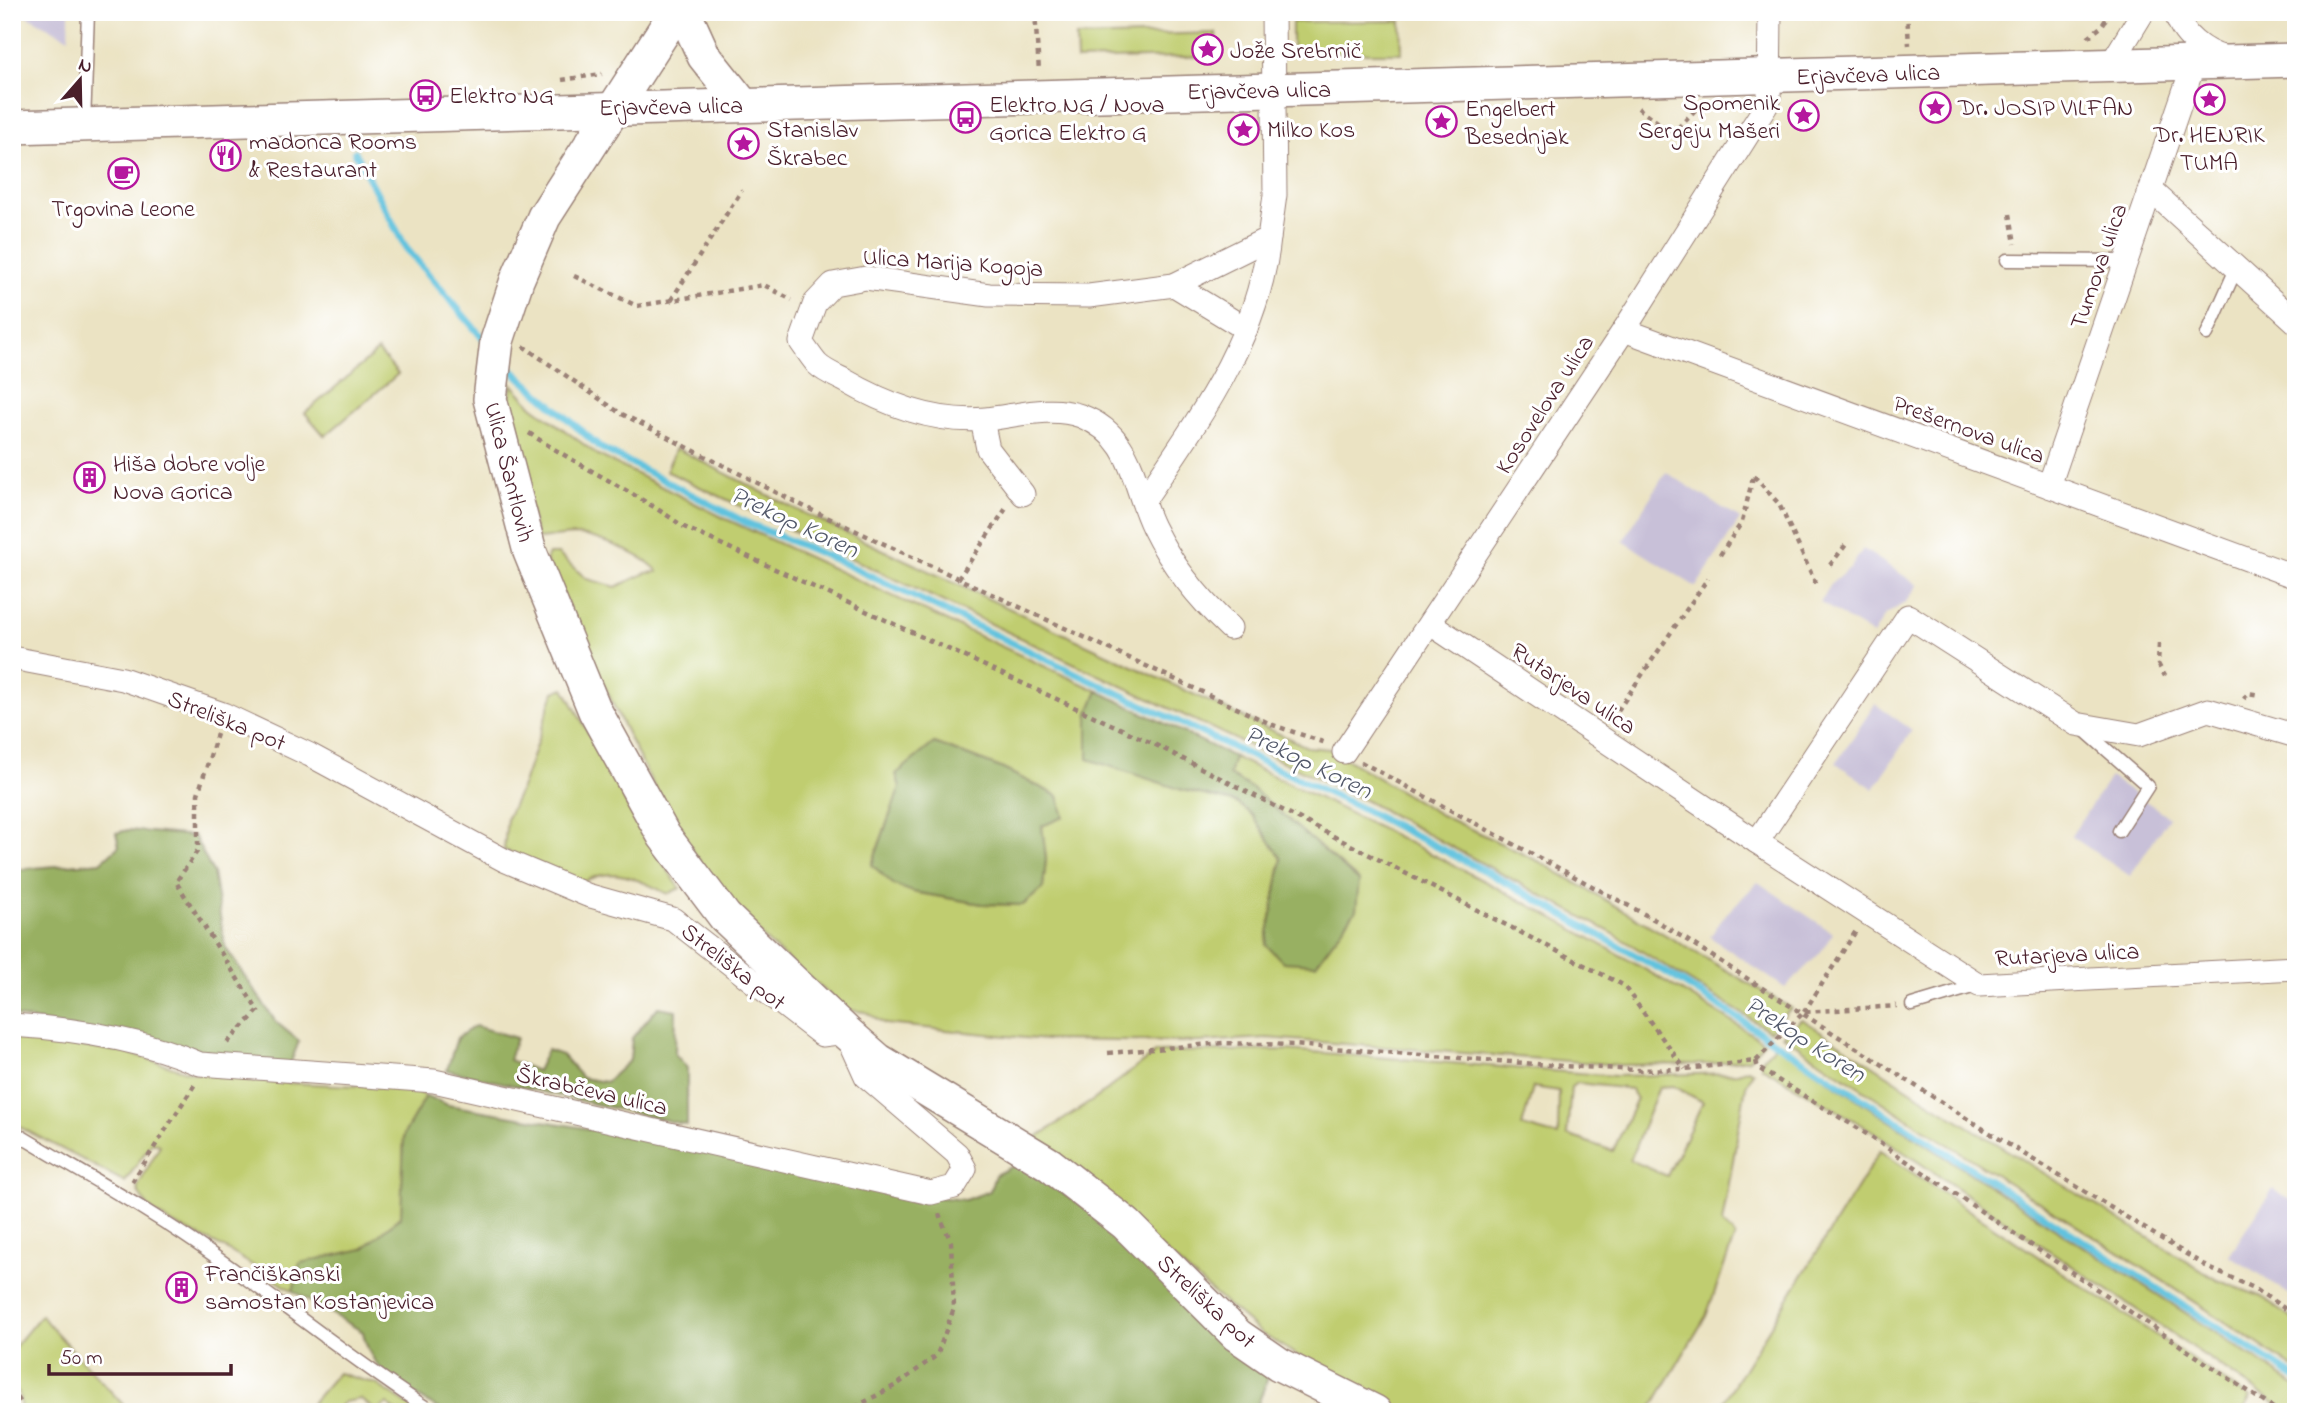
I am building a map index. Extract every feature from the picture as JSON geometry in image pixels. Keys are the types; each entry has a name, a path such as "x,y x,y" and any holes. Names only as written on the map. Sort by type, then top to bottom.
{"main road":[{"name":"Ulica Šantlovih","path":"676,12 544,217 517,280 506,340 490,399 530,552 596,711 664,836 725,917 846,1032"},
{"path":"684,12 704,56 743,104"},
{"name":"Erjavčeva ulica","path":"12,127 613,107 1770,77 2296,60"},
{"name":"Streliška pot","path":"846,1032 877,1060 1049,1164 1115,1215 1237,1335 1279,1364 1375,1412"}],"street":[{"path":"1144,500 1205,411 1246,329 1266,264 1275,195 1273,12"},
{"name":"Kosovelova ulica","path":"1344,752 1624,330 1769,101 1770,12"},
{"path":"2110,66 2143,12"},
{"path":"2176,12 2178,20 2196,43 2208,53 2235,62"},
{"name":"Tumova ulica","path":"2049,486 2194,63"},
{"path":"2152,191 2296,322"},
{"name":"Ulica Marija Kogoja","path":"1230,628 1199,598 1168,554 1152,525 1134,468 1110,432 1080,415 1052,410 982,420 929,416 890,404 819,366 801,342 811,310 833,284 866,278 989,295 1089,296 1174,285 1269,238"},
{"path":"1174,285 1246,329"},
{"name":"Prešernova ulica","path":"1624,330 2296,577"},
{"path":"982,420 988,449 1021,492"},
{"path":"1757,842 1908,616 2076,724 2139,736 2208,710 2296,737"},
{"name":"Rutarjeva ulica","path":"1431,624 1757,842 1979,985 2296,968"},
{"name":"Streliška pot","path":"12,658 122,679 223,714 310,755 504,860 587,895 673,919 822,1035 846,1032"},
{"name":"Škrabčeva ulica","path":"12,1025 81,1033 167,1050 200,1064 434,1081 931,1194"},
{"path":"846,1032 866,1076 963,1162 965,1169 954,1187 931,1194"}],"lane":[{"path":"84,126 88,12"},
{"path":"2011,261 2127,261"},
{"path":"2207,334 2236,269"},
{"path":"2076,724 2148,786 2119,831"},
{"path":"1912,1005 1979,985"},
{"path":"12,1131 214,1255 310,1327 339,1343 376,1376 433,1412"}],"path":[{"path":"1035,12 1039,74"},
{"path":"1907,12 1909,49"},
{"path":"2101,27 2111,12"},
{"path":"553,81 608,73"},
{"path":"1634,105 1673,133 1702,103"},
{"path":"671,301 743,190"},
{"path":"2010,214 2015,233 2011,261"},
{"path":"574,276 638,306 764,285 811,310"},
{"path":"506,340 620,413 807,508 1273,725 1344,752 1657,921 1804,1012 1985,1130 2209,1268 2252,1287 2296,1316"},
{"path":"527,432 582,468 643,497 684,527 1154,744 1623,985 1685,1069"},
{"path":"1720,555 1742,522 1754,476 1779,504 1817,586"},
{"path":"958,579 1021,492"},
{"path":"1830,565 1848,542"},
{"path":"1600,737 1707,578"},
{"path":"2159,644 2158,664 2165,676"},
{"path":"217,1044 229,1043 258,1011 176,882 198,850 198,793 223,714"},
{"path":"1108,1053 1247,1044 1638,1070 1685,1069 1756,1061 1804,1012 1868,913"},
{"path":"1804,1012 1912,1005"},
{"path":"1756,1061 1758,1068 1859,1129 2279,1412"},
{"path":"121,1179 131,1182 193,1090 200,1064"},
{"path":"846,1412 898,1384 937,1355 954,1308 951,1242 931,1194"},
{"path":"12,1389 20,1403 19,1412"}],"shaded area":[{"path":"12,12 69,12 69,38 22,13 12,27"},
{"path":"1666,472 1740,519 1696,587 1623,541"},
{"path":"1863,549 1918,585 1906,602 1885,615 1873,635 1820,602 1832,583 1852,566"},
{"path":"1875,704 1912,730 1874,789 1836,763"},
{"path":"2110,777 2169,817 2130,876 2071,836"},
{"path":"1758,882 1833,933 1820,953 1785,988 1710,937 1723,917"},
{"path":"2273,1189 2296,1204 2296,1287 2290,1295 2229,1255"}],"green space":[{"path":"1401,21 1402,53 1292,53 1292,22"},
{"path":"1216,33 1217,56 1077,60 1076,37"},
{"path":"378,351 398,374 325,436 305,413"},
{"path":"511,383 532,406 598,455 726,519 1098,691 1088,714 1179,789 1237,803 1252,815 1282,858 1266,944 1359,881 1253,789 1229,775 1234,757 1504,891 1635,964 1764,1042 1749,1059 1709,1064 1620,1065 1267,1038 1199,1042 1046,1040 885,1024 866,1012 847,1010 749,924 706,870 679,829 631,741 546,560 549,554 558,554 587,579 616,587 646,573 658,572 633,554 596,539 577,535 537,539 510,419","holes":["935,743 1001,768 1058,796 1042,826 1046,859 1043,888 1023,905 982,904 913,892 872,864 900,787"]},
{"path":"676,448 789,506 1307,747 1329,749 1441,815 1540,862 1791,1008 1770,1031 1614,934 1366,801 666,471"},
{"path":"564,688 642,832 680,888 668,894 616,874 605,874 584,882 504,850 507,818 523,784 554,692"},
{"path":"1098,691 1234,757 1229,775 1253,789 1359,881 1356,910 1316,964 1283,962 1266,945 1282,859 1252,815 1237,803 1179,789 1088,759 1088,714"},
{"path":"934,743 1001,768 1058,796 1064,817 1042,826 1046,859 1043,888 1023,905 982,904 913,892 894,885 872,865 900,787 896,774"},
{"path":"128,830 194,836 213,873 225,947 276,1022 299,1041 289,1067 263,1066 12,1016 12,870 101,862 119,846 116,833"},
{"path":"658,1007 676,1010 675,1054 687,1068 687,1125 447,1070 457,1038 475,1026 516,1038 509,1060 537,1071 547,1050 562,1055 582,1078 606,1082 630,1060 632,1038"},
{"path":"1802,1019 1929,1102 2217,1280 2262,1297 2296,1321 2296,1370 1782,1035"},
{"path":"12,1038 126,1052 193,1073 288,1083 407,1088 426,1096 404,1134 402,1215 363,1249 301,1263 293,1291 224,1248 174,1225 151,1209 137,1188 160,1145 152,1142 125,1182 12,1123"},
{"path":"1775,1044 2296,1386 2296,1412 2288,1412 1871,1130 1762,1067 1761,1061"},
{"path":"1286,1050 1615,1076 1738,1073 1748,1069 1753,1072 1746,1086 1722,1223 1735,1236 1706,1316 1649,1412 1391,1412 1262,1334 1034,1142 1037,1137 1095,1099 1156,1052","holes":["1577,1083 1631,1089 1637,1099 1613,1151 1567,1135 1571,1087","1673,1086 1703,1102 1667,1176 1630,1160 1659,1087","1533,1087 1559,1091 1558,1136 1522,1126"]},
{"path":"426,1096 448,1105 608,1132 917,1195 965,1200 990,1191 995,1175 1017,1164 1083,1206 1272,1367 1255,1412 443,1412 382,1371 367,1347 363,1332 293,1291 300,1263 363,1249 401,1216 404,1134"},
{"path":"1880,1151 2250,1398 2242,1412 1717,1412"},
{"path":"41,1315 130,1412 21,1412 19,1393 12,1385 12,1350"},
{"path":"338,1373 376,1384 419,1412 397,1412 387,1404 376,1411 361,1399 344,1402 334,1412 304,1412"}],"waterway":[{"name":"Prekop Koren","path":"355,152 406,248 486,342"},
{"name":"Prekop Koren","path":"505,364 601,448 747,523 839,561 1358,807 1489,873 1674,977 2296,1378"}],"place":[{"name":"Jože Srebrnič","path":"1207,50"},
{"name":"Elektro NG","path":"426,95"},
{"name":"Dr. HENRIK TUMA","path":"2209,100"},
{"name":"Dr. JOSIP VILFAN","path":"1935,107"},
{"name":"Spomenik Sergeju Mašeri","path":"1803,116"},
{"name":"Elektro NG / Nova Gorica Elektro G","path":"966,118"},
{"name":"Engelbert Besednjak","path":"1442,122"},
{"name":"Milko Kos","path":"1244,129"},
{"name":"Stanislav Škrabec","path":"744,143"},
{"name":"madonca Rooms & Restaurant","path":"226,155"},
{"name":"Trgovina Leone","path":"123,174"},
{"name":"Hiša dobre volje Nova Gorica","path":"90,477"},
{"name":"Frančiškanski samostan Kostanjevica","path":"182,1287"}]}
